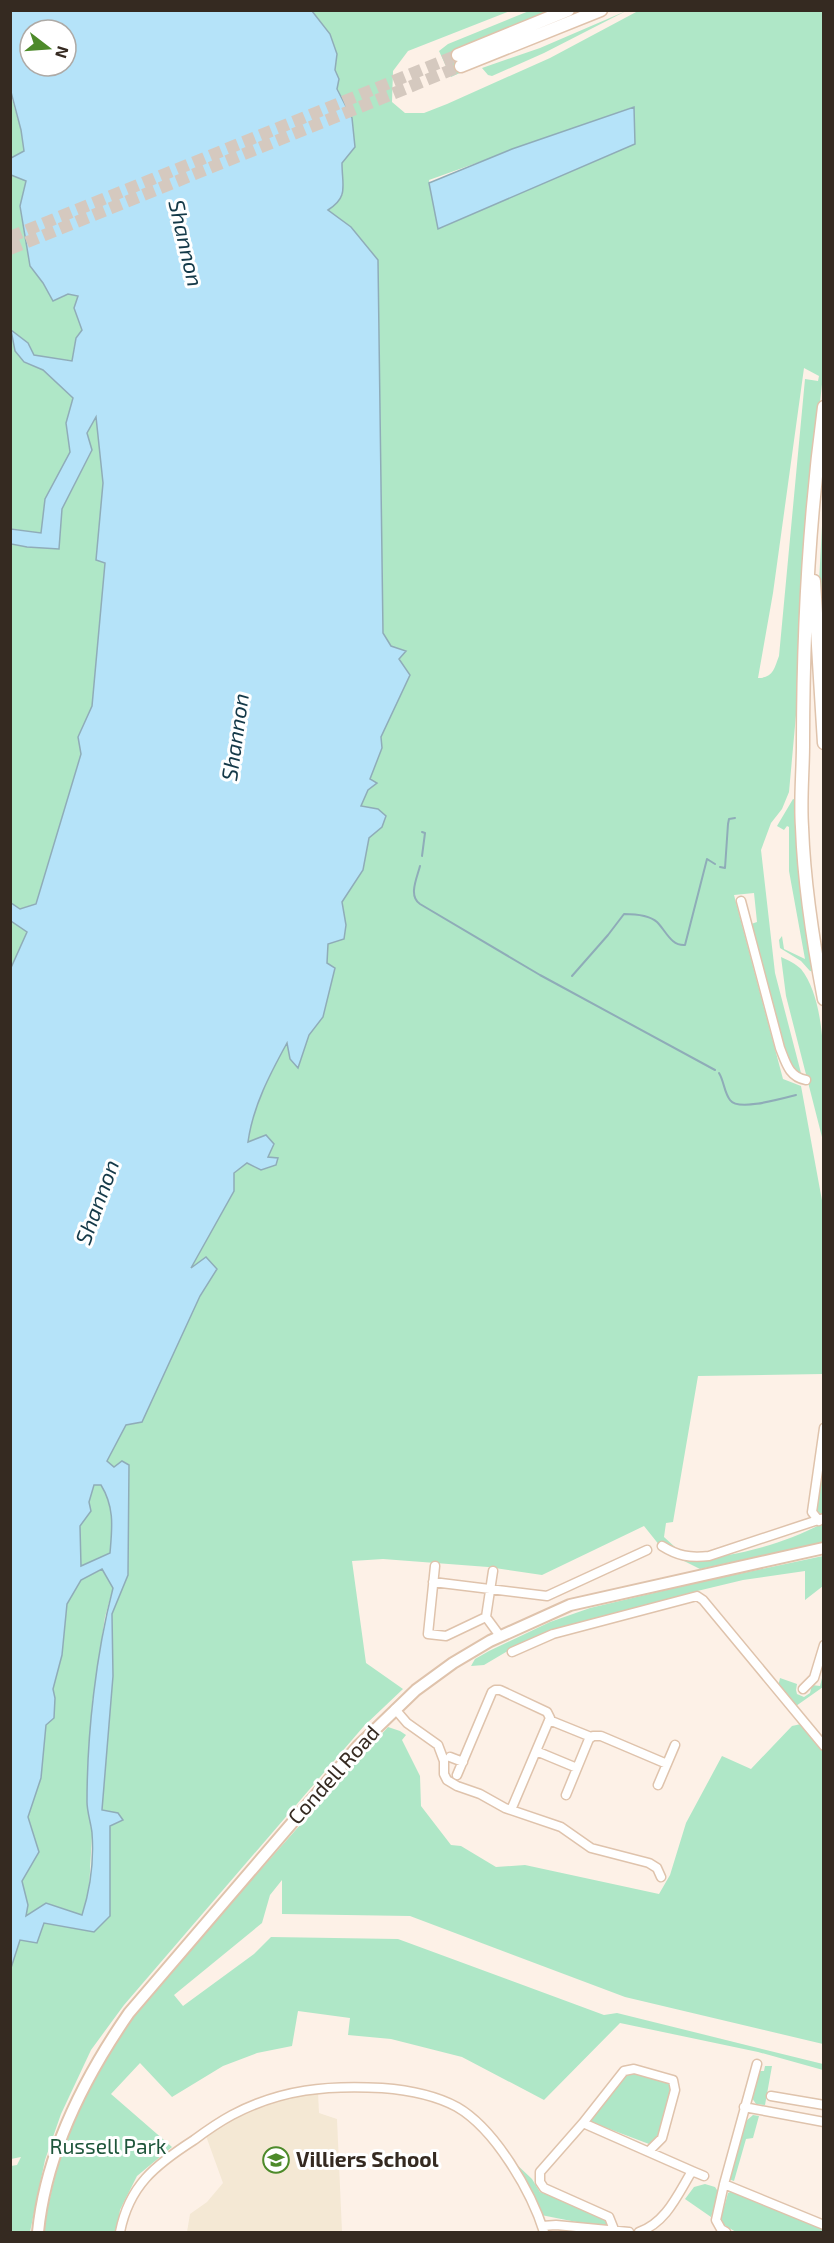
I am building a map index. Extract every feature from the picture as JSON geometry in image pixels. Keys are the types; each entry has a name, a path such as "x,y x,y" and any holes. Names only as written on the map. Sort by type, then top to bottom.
{"highway":[{"path":"568,10 460,61 601,10"},
{"path":"824,407 813,492 806,585 802,825 818,968 824,999"},
{"path":"824,457 814,578 824,743"}],"main road":[{"name":"Condell Road","path":"38,2232 46,2186 64,2130 79,2093 109,2041 129,2013 208,1919 358,1746 394,1709 453,1663 500,1636 570,1605 824,1548"}],"street":[{"path":"741,900 780,1048 790,1072 806,1080"},
{"path":"821,1520 812,1512 824,1428"},
{"path":"662,1546 676,1554 690,1558 708,1556 821,1520"},
{"path":"433,1582 547,1596 647,1550"},
{"path":"435,1566 428,1634 446,1636 486,1617"},
{"path":"493,1571 486,1617 500,1636"},
{"path":"512,1652 553,1634 697,1596 704,1600 824,1746"},
{"path":"803,1689 814,1678 824,1646"},
{"path":"457,1775 490,1695 495,1690 547,1712 549,1720 511,1810"},
{"path":"394,1709 407,1723 438,1745 447,1780 480,1794 495,1804 561,1827 591,1848 649,1863 657,1868 661,1877"},
{"path":"549,1720 591,1737 601,1736 667,1764"},
{"path":"566,1795 591,1737"},
{"path":"658,1785 675,1745"},
{"path":"536,1751 577,1768"},
{"path":"450,1757 463,1762"},
{"path":"726,2232 721,2229 716,2220 757,2064"},
{"path":"615,2232 609,2217 544,2188 540,2182 540,2172 624,2071 634,2069 673,2080 675,2091 662,2138 649,2151"},
{"path":"120,2232 125,2211 143,2179 177,2150 232,2115 277,2097 332,2086 397,2090 426,2095 458,2108 484,2129 506,2156 543,2229 556,2225 629,2232"},
{"path":"771,2096 824,2105"},
{"path":"796,2117 799,2101"},
{"path":"744,2107 824,2122"},
{"path":"583,2123 705,2176"},
{"path":"639,2232 650,2229 665,2214 692,2171"},
{"path":"724,2184 824,2225"}],"shaded area":[{"name":"Villiers School","path":"318,2092 319,2113 337,2119 342,2232 187,2232 190,2214 207,2202 223,2183 206,2136 235,2116 284,2098"}],"green space":[{"path":"312,11 510,11 408,51 393,71 392,102 405,113 424,113 550,58 638,11 823,11 823,375 811,485 798,693 789,792 782,809 771,823 761,850 775,973 800,1076 796,1075 781,1045 751,924 757,922 754,893 734,895 783,1079 801,1086 823,1206 823,1374 698,1376 673,1522 666,1523 664,1537 688,1559 740,1553 792,1537 823,1523 823,1542 700,1569 664,1551 644,1526 542,1575 488,1567 383,1559 352,1561 366,1663 403,1689 364,1726 124,2005 91,2050 61,2114 45,2160 30,2232 13,2232 11,2231 11,2166 17,2165 21,2157 11,2159 10,1968 20,1939 44,1923 94,1932 110,1916 110,1825 118,1813 102,1811 113,1676 112,1614 128,1575 129,1465 122,1461 114,1468 107,1461 126,1425 142,1421 200,1296 217,1269 190,1270 234,1191 234,1173 247,1163 268,1158 270,1151 247,1142 258,1103 269,1078 288,1041 298,1067 309,1035 323,1017 328,944 346,925 342,902 363,870 369,838 382,827 378,809 360,807 368,790 376,784 370,779 382,748 381,737 410,675 399,659 406,651 391,646 383,633 378,260 351,227 328,210 343,194 342,163 352,118 337,88 339,79 335,70 337,54 330,34","holes":["633,107 438,229 429,180","804,368 819,376 818,381 805,379 779,656 770,674 758,678 773,593"]},
{"path":"529,11 558,11 454,54 462,72 451,77 439,51 448,44"},
{"path":"626,11 544,53 492,76 482,68 540,48"},
{"path":"10,92 21,130 24,151 11,158"},
{"path":"11,175 26,181 20,206 30,266 53,301 68,294 78,296 74,308 82,330 76,338 72,361 33,355 28,343 11,331"},
{"path":"11,331 15,351 24,362 43,370 73,398 66,423 70,452 45,499 41,533 11,529"},
{"path":"96,416 103,483 96,560 105,563 92,706 78,737 81,754 36,904 19,909 10,903 10,544 59,548 62,509 92,451 87,433"},
{"path":"824,507 824,711 817,620"},
{"path":"793,799 796,800 816,972 810,971 801,961 780,948 779,940 782,936 784,949 805,959 789,871 789,827 787,826 784,830 777,826"},
{"path":"11,921 27,932 11,970"},
{"path":"781,957 801,969 811,985 817,1005 823,1052 823,1141 786,996"},
{"path":"823,1452 823,1514 822,1515 816,1510"},
{"path":"94,1485 101,1485 111,1510 110,1553 81,1566 80,1526 91,1511 89,1502"},
{"path":"823,1556 823,1586 805,1600 805,1571 743,1580 689,1593 506,1652 484,1665 471,1666 475,1659 489,1651 550,1622 590,1608"},
{"path":"103,1569 113,1588 105,1617 92,1704 87,1804 92,1834 89,1890 82,1915 46,1904 26,1916 22,1881 39,1852 28,1817 41,1778 46,1725 55,1698 53,1689 62,1655 67,1604 81,1580"},
{"path":"823,1674 823,1687 796,1706 778,1687 780,1678 797,1684 797,1694 804,1697 810,1693 812,1685 820,1686"},
{"name":"Russell Park","path":"801,1724 823,1751 823,2044 625,1997 410,1916 282,1914 282,1880 270,1895 262,1923 174,1995 183,2006 254,1954 271,1937 398,1939 604,2015 617,2013 823,2064 823,2070 758,2052 620,2023 544,2100 462,2057 391,2039 348,2035 350,2018 298,2011 292,2046 257,2053 223,2066 172,2097 140,2063 111,2094 172,2147 137,2176 120,2210 117,2232 44,2232 58,2166 73,2122 91,2081 116,2040 166,1976 388,1727 406,1735 402,1740 420,1776 421,1806 451,1845 461,1846 496,1867 525,1865 659,1894 670,1875 686,1823 722,1756 751,1769 792,1726"},
{"path":"765,2066 772,2066 765,2105 756,2104 752,2098 759,2071 764,2071"},
{"path":"631,2073 669,2083 672,2090 658,2135 649,2144 591,2122 592,2116 625,2075"},
{"path":"753,2115 759,2116 753,2138 746,2139 734,2181 731,2180 730,2175 746,2121"},
{"path":"513,2161 532,2179 540,2192 600,2215 609,2225 607,2228 541,2215"},
{"path":"705,2184 715,2187 719,2193 711,2217 685,2199 694,2187"},
{"path":"732,2191 823,2229 823,2232 736,2232 724,2225 721,2218 728,2193"}],"water":[{"name":"Shannon","path":"11,10 312,11 330,34 337,54 335,70 339,79 337,89 352,118 355,147 342,163 342,195 328,210 351,227 378,260 383,633 391,646 406,651 399,659 410,675 381,737 382,748 370,779 377,783 368,790 361,806 378,809 386,816 382,827 369,838 363,870 342,902 346,925 344,939 328,944 327,963 335,968 323,1017 309,1035 298,1068 290,1059 287,1043 258,1103 250,1129 248,1142 266,1135 274,1144 268,1157 278,1158 276,1165 261,1170 247,1163 234,1173 234,1191 191,1268 206,1257 217,1269 200,1296 142,1422 126,1425 107,1461 114,1467 122,1461 129,1465 128,1575 112,1614 113,1676 102,1810 118,1813 123,1820 110,1826 110,1916 94,1932 44,1923 37,1943 20,1940 11,1968 10,970 27,932 11,921 11,903 20,909 36,904 81,754 78,737 92,706 105,563 96,560 103,483 96,417 87,433 92,450 62,509 59,549 11,544 11,529 41,533 45,499 70,452 66,423 73,398 43,370 24,362 15,351 11,330 28,343 34,355 72,361 76,338 82,330 74,308 78,296 68,294 53,301 30,266 20,206 26,181 11,175 11,158 24,151 11,92","holes":["94,1485 101,1485 111,1510 110,1553 81,1566 80,1526 91,1511 89,1502","102,1569 113,1588 97,1667 91,1721 87,1802 91,1829 92,1864 87,1895 82,1915 46,1903 26,1916 28,1905 22,1881 39,1852 28,1817 41,1778 46,1725 54,1718 53,1689 62,1655 67,1604 81,1580"]},
{"path":"634,107 635,144 438,229 429,183 512,149"}],"waterway":[{"path":"720,867 725,868 729,819 735,818"},
{"path":"422,832 425,833 422,856"},
{"path":"572,976 624,914 641,915 654,920 672,941 685,945 707,859 715,864"},
{"path":"420,866 414,892 416,901 420,904 540,975 715,1070"},
{"path":"719,1073 728,1097 735,1103 742,1105 762,1103 796,1095"}],"tunnel":[{"path":"10,237 458,55"},
{"path":"10,249 461,66"}],"place":[{"name":"Villiers School","path":"276,2160"}]}
